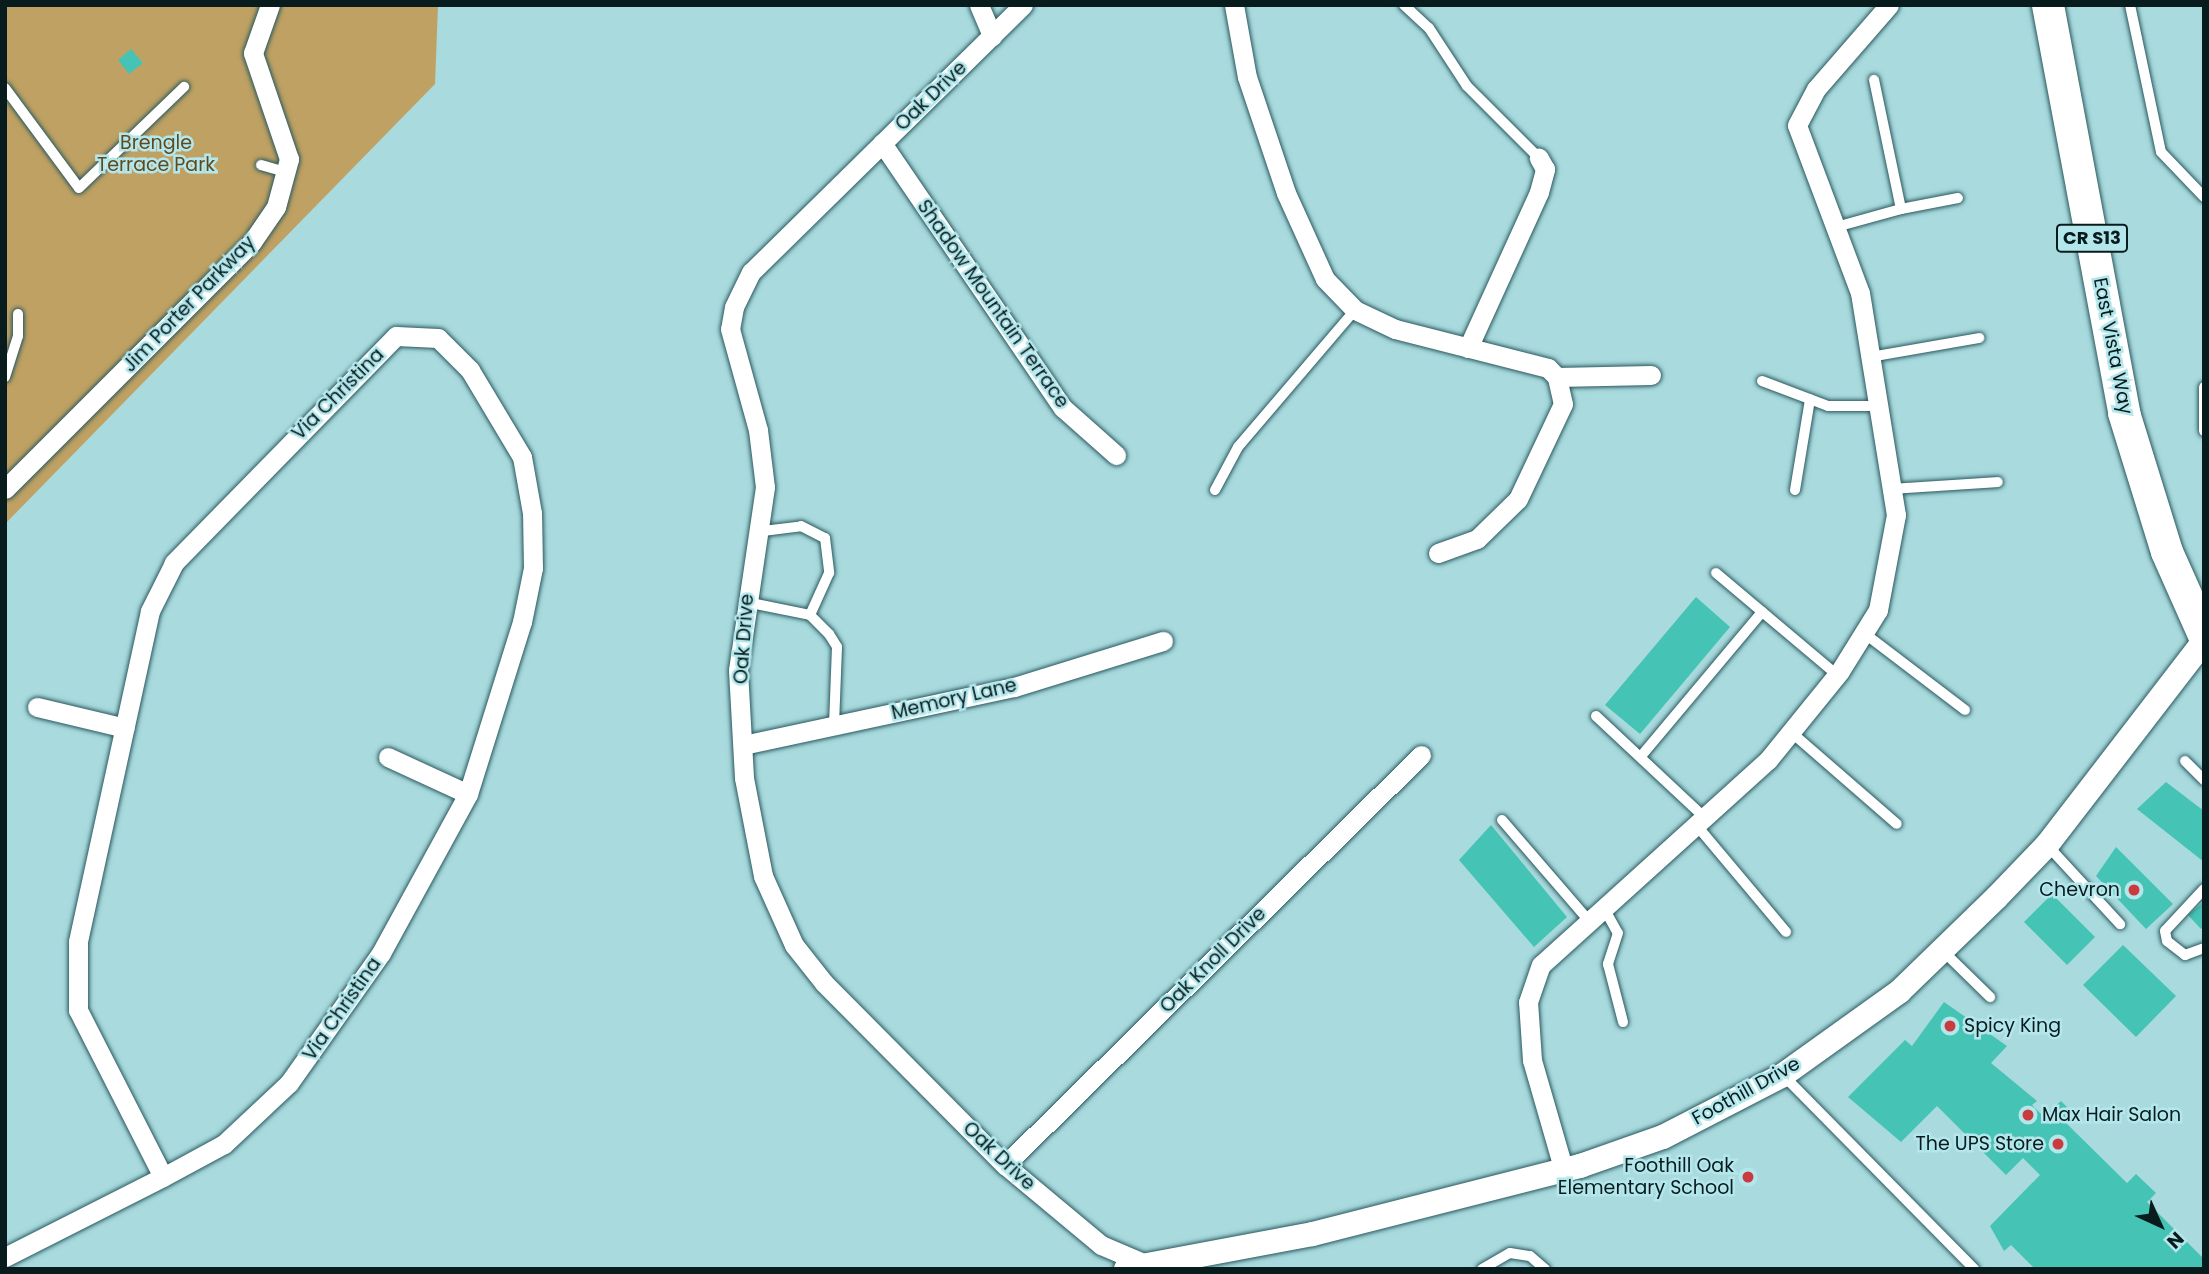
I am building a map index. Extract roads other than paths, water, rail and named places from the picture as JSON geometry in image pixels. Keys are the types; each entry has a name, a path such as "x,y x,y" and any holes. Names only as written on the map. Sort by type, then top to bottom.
{"main road":[{"name":"East Vista Way","path":"2048,5 2124,413 2167,552 2204,635"}],"street":[{"name":"Jim Porter Parkway","path":"5,489 252,242 276,208 289,159 275,105 253,53 270,5"},
{"path":"979,5 992,36"},
{"name":"Oak Drive","path":"1023,5 751,272 734,307 730,329 764,475 763,531 746,602 738,670 743,745 763,876 794,945 824,983 1005,1165 1101,1245 1142,1267"},
{"path":"1234,5 1247,77 1286,193 1325,279 1355,310 1395,329 1548,368 1557,377 1563,404 1518,499 1477,539 1438,553"},
{"path":"1564,1171 1532,1060 1528,1002 1541,965 1702,823 1791,732 1837,675 1878,610 1896,515 1860,293 1797,125 1816,89 1889,5"},
{"name":"Shadow Mountain Terrace","path":"882,143 1063,408 1116,455"},
{"path":"1468,348 1539,192 1545,169 1539,158"},
{"name":"Via Christina","path":"5,1257 163,1177 224,1144 289,1083 388,943 468,794 522,622 533,568 532,513 522,457 470,370 438,338 396,336 174,564 150,611 78,942 78,1010 163,1177"},
{"path":"1557,377 1651,375"},
{"name":"Memory Lane","path":"743,745 1014,687 1163,640"},
{"name":"Foothill Drive","path":"1142,1267 1273,1240 1564,1171 1662,1137 1783,1075 1899,992 1943,951 2046,845 2204,641"},
{"path":"37,707 125,728"},
{"name":"Oak Knoll Drive","path":"1005,1165 1421,755"},
{"path":"388,757 468,794"},
{"path":"1218,1269 1273,1240"}],"lane":[{"path":"1404,5 1429,28 1468,86 1539,158"},
{"path":"2130,5 2161,152 2204,197"},
{"path":"1874,80 1901,209"},
{"path":"5,88 79,188 184,87"},
{"path":"261,165 286,172"},
{"path":"1836,227 1901,209 1958,198"},
{"path":"1214,490 1238,447 1355,310"},
{"path":"5,377 18,336 18,314"},
{"path":"1870,357 1979,338"},
{"path":"1762,381 1810,399 1878,406"},
{"path":"2204,387 2204,431"},
{"path":"1795,490 1810,399"},
{"path":"1892,489 1998,482"},
{"path":"763,531 801,526 825,538 829,573 810,615"},
{"path":"1716,573 1837,675"},
{"path":"746,602 810,615 837,647 834,726"},
{"path":"1642,755 1762,612"},
{"path":"1864,633 1965,710"},
{"path":"1596,716 1642,755 1702,823 1786,932"},
{"path":"1791,732 1897,824"},
{"path":"2185,761 2204,780"},
{"path":"1502,820 1618,933 1608,964 1623,1022"},
{"path":"2046,845 2120,924"},
{"path":"2204,889 2165,931 2167,941 2185,955 2204,948"},
{"path":"1943,951 1990,997"},
{"path":"1783,1075 1974,1269"},
{"path":"1482,1269 1510,1253 1530,1256 1545,1269"}],"place":[{"name":"Chevron","path":"2134,890"},
{"name":"Spicy King","path":"1950,1026"},
{"name":"Max Hair Salon","path":"2028,1115"},
{"name":"The UPS Store","path":"2058,1144"},
{"name":"Foothill Oak Elementary School","path":"1748,1177"}],"park label":[{"name":"Brengle Terrace Park","path":"156,154"}]}
